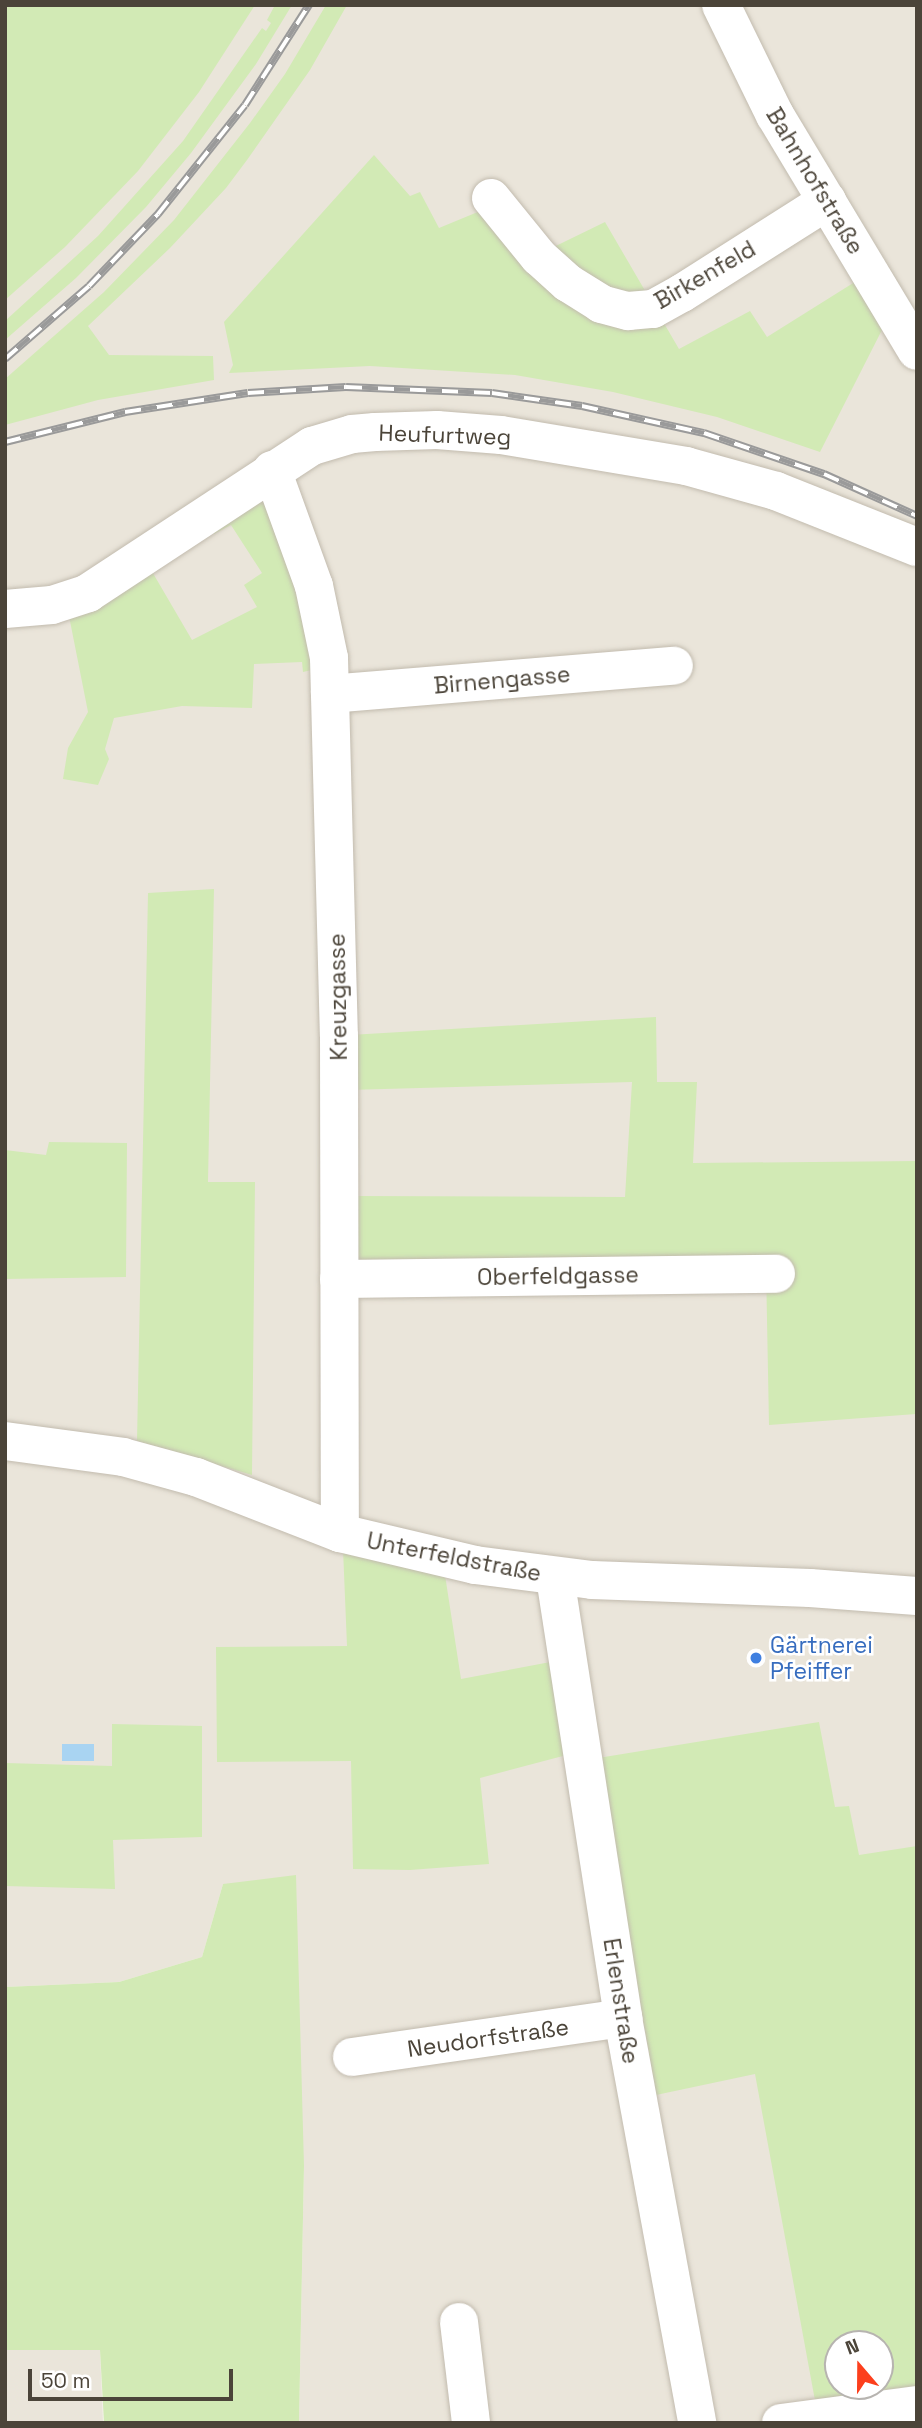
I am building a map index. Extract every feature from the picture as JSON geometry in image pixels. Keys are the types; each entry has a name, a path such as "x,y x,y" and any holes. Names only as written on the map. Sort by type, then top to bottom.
{"street":[{"name":"Bahnhofstraße","path":"721,5 760,88 917,351"},
{"name":"Birkenfeld","path":"491,198 539,257 568,284 601,304 628,311 653,309 682,293 827,201"},
{"name":"Heufurtweg","path":"5,609 52,605 88,593 272,470 312,446 352,434 437,430 501,435 624,454 724,475 834,512 917,547"},
{"name":"Kreuzgasse","path":"272,470 322,614 327,637 339,1036 340,1533"},
{"name":"Birnengasse","path":"330,694 674,666"},
{"name":"Oberfeldgasse","path":"340,1279 776,1274"},
{"name":"Unterfeldstraße","path":"5,1441 123,1458 196,1477 340,1533 475,1565 555,1577 917,1595"},
{"name":"Erlenstraße","path":"555,1577 623,2018 697,2423"},
{"name":"Neudorfstraße","path":"352,2057 623,2018"},
{"path":"459,2322 471,2423"},
{"path":"781,2423 917,2405"}],"shaded area":[{"path":"5,5 917,5 917,2423 299,2423 304,2166 223,1884 202,1957 119,1982 5,1987"},
{"path":"5,2249 100,2349 103,2423 5,2423"}],"green space":[{"path":"5,5 255,5 199,92 138,171 65,247 5,300"},
{"path":"275,5 292,5 256,64 191,153 146,207 76,278 5,340 5,321 98,236 183,141 262,28 266,31 271,23 267,20"},
{"path":"326,5 347,5 310,70 247,160 226,188 170,248 88,326 109,355 213,356 214,380 98,400 5,425 5,379 104,292 174,220 285,74"},
{"path":"374,155 410,196 420,192 439,228 485,209 527,260 605,222 679,349 750,311 767,337 858,280 885,324 820,452 717,417 613,392 515,375 370,366 229,373 233,365 224,322"},
{"path":"266,482 316,669 303,672 302,662 254,664 252,708 182,706 114,718 105,749 109,759 98,785 63,779 68,748 88,712 69,616 147,563 192,640 257,607 244,585 262,573 231,525 214,534 206,522"},
{"path":"214,889 208,1182 255,1182 252,1475 137,1441 148,893"},
{"path":"656,1017 657,1082 697,1082 693,1163 917,1161 916,1414 769,1425 766,1267 349,1271 352,1196 625,1197 632,1082 348,1090 350,1035"},
{"path":"49,1142 127,1143 126,1277 5,1279 5,1150 46,1155"},
{"path":"343,1549 445,1575 461,1679 561,1660 578,1752 480,1778 489,1864 410,1870 353,1869 351,1761 217,1762 216,1647 347,1646"},
{"path":"819,1722 835,1807 849,1806 859,1855 917,1846 917,2390 894,2394 894,2330 824,2330 824,2400 854,2400 816,2406 755,2074 656,2095 598,1758"},
{"path":"112,1724 202,1726 202,1837 113,1840 115,1889 5,1886 5,1763 112,1766"},
{"path":"296,1875 304,2166 299,2423 104,2423 100,2350 5,2350 5,1987 119,1982 202,1957 223,1884"}],"water":[{"path":"62,1744 94,1744 94,1761 62,1761"}],"railway":[{"path":"5,359 89,286 158,214 245,105 309,5"},
{"path":"5,442 125,412 248,393 346,387 492,393 582,406 704,433 824,474 917,516"}],"place":[{"name":"Gärtnerei Pfeiffer","path":"756,1658"}]}
